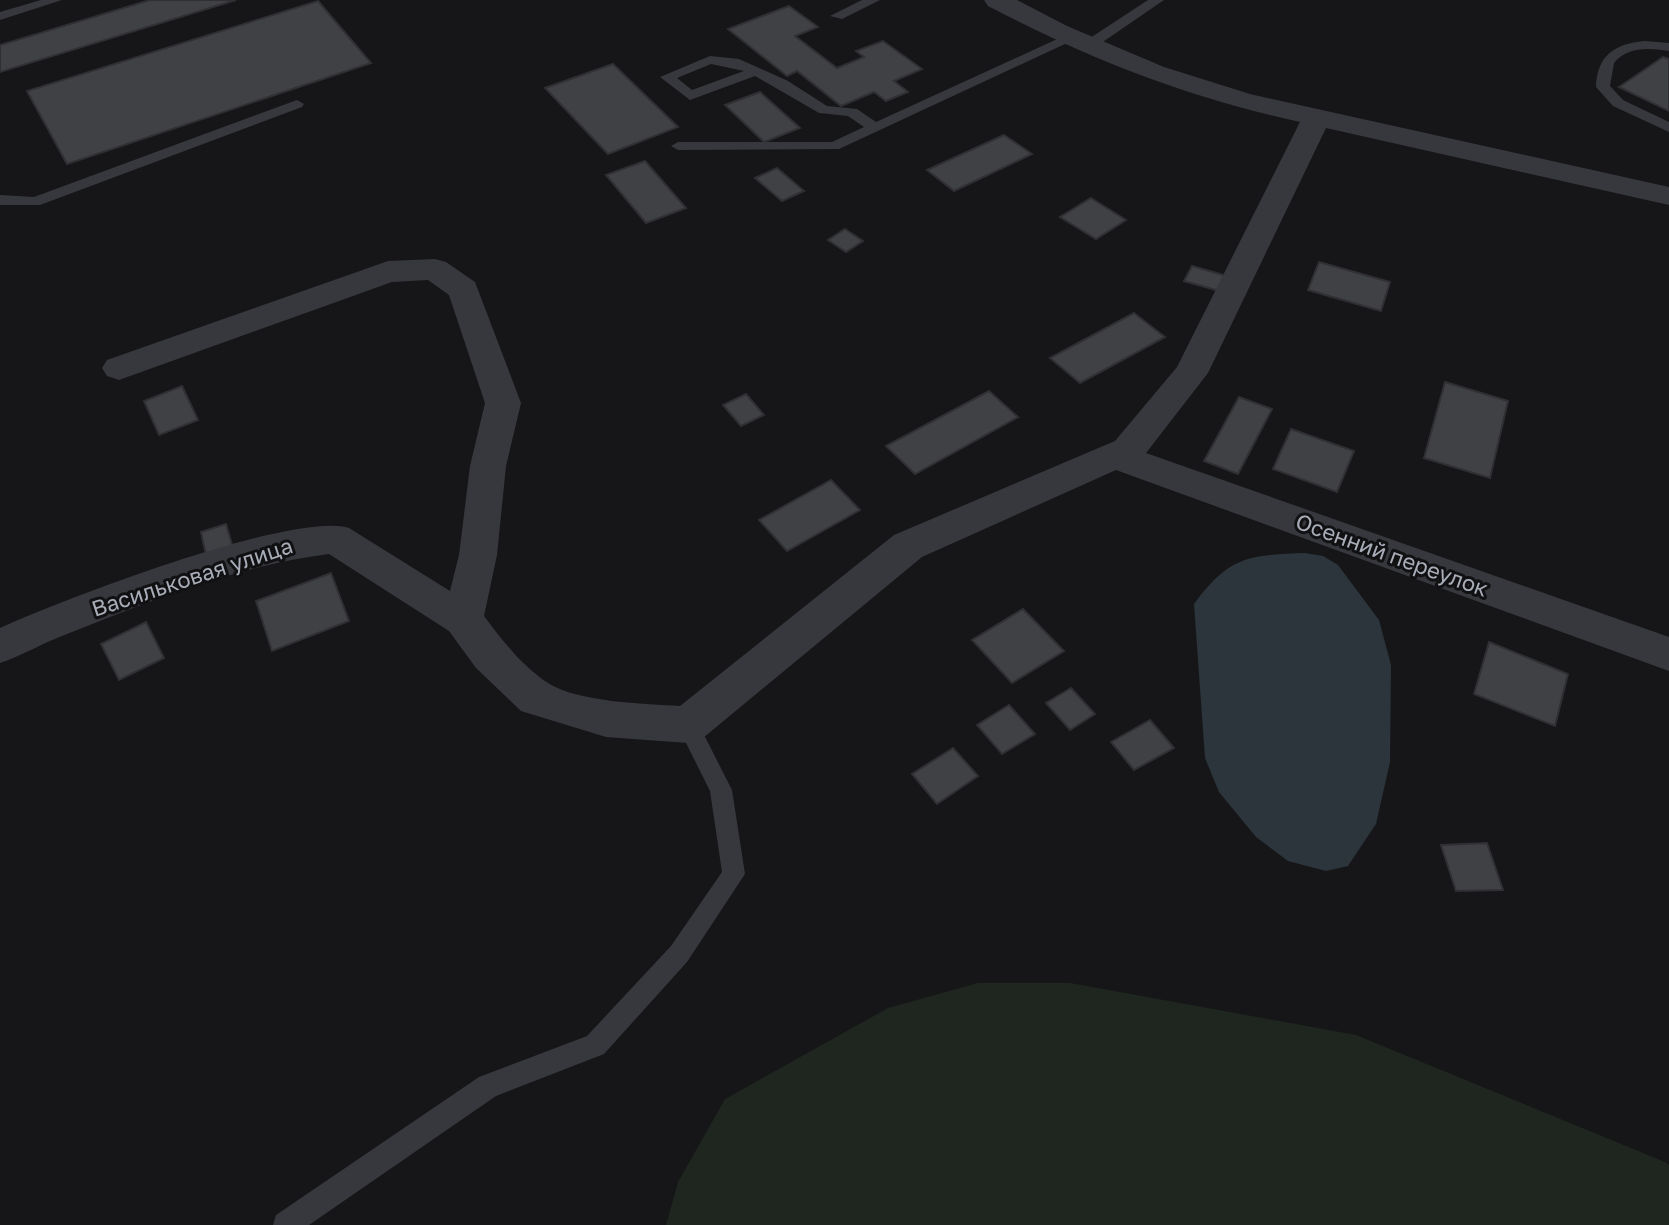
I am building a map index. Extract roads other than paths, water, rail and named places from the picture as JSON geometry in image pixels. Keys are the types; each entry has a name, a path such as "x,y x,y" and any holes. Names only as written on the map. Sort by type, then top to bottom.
{"street":[{"path":"997,0 1154,73 1243,101 1669,196"},
{"path":"119,368 388,272 435,269 463,290 503,403 488,466 478,555 463,619 490,656 536,698 606,719 688,725 908,546 1128,450 1191,373 1316,119"},
{"name":"Осенний переулок","path":"1115,456 1669,654"},
{"name":"Васильковая улица","path":"0,646 46,625 203,569 295,543 335,538 463,619"}],"lane":[{"path":"0,16 55,0"},
{"path":"837,16 873,0"},
{"path":"678,146 834,146 1080,41 1157,0"},
{"path":"1669,47 1624,47 1609,57 1602,70 1603,87 1618,103 1669,128"},
{"path":"756,71 690,96 667,77 710,60 739,63 756,71 783,84 824,110 852,112 875,128"},
{"path":"0,200 35,202 297,104"},
{"path":"286,1225 488,1086 595,1045 679,954 734,874 721,790 688,725"}]}
